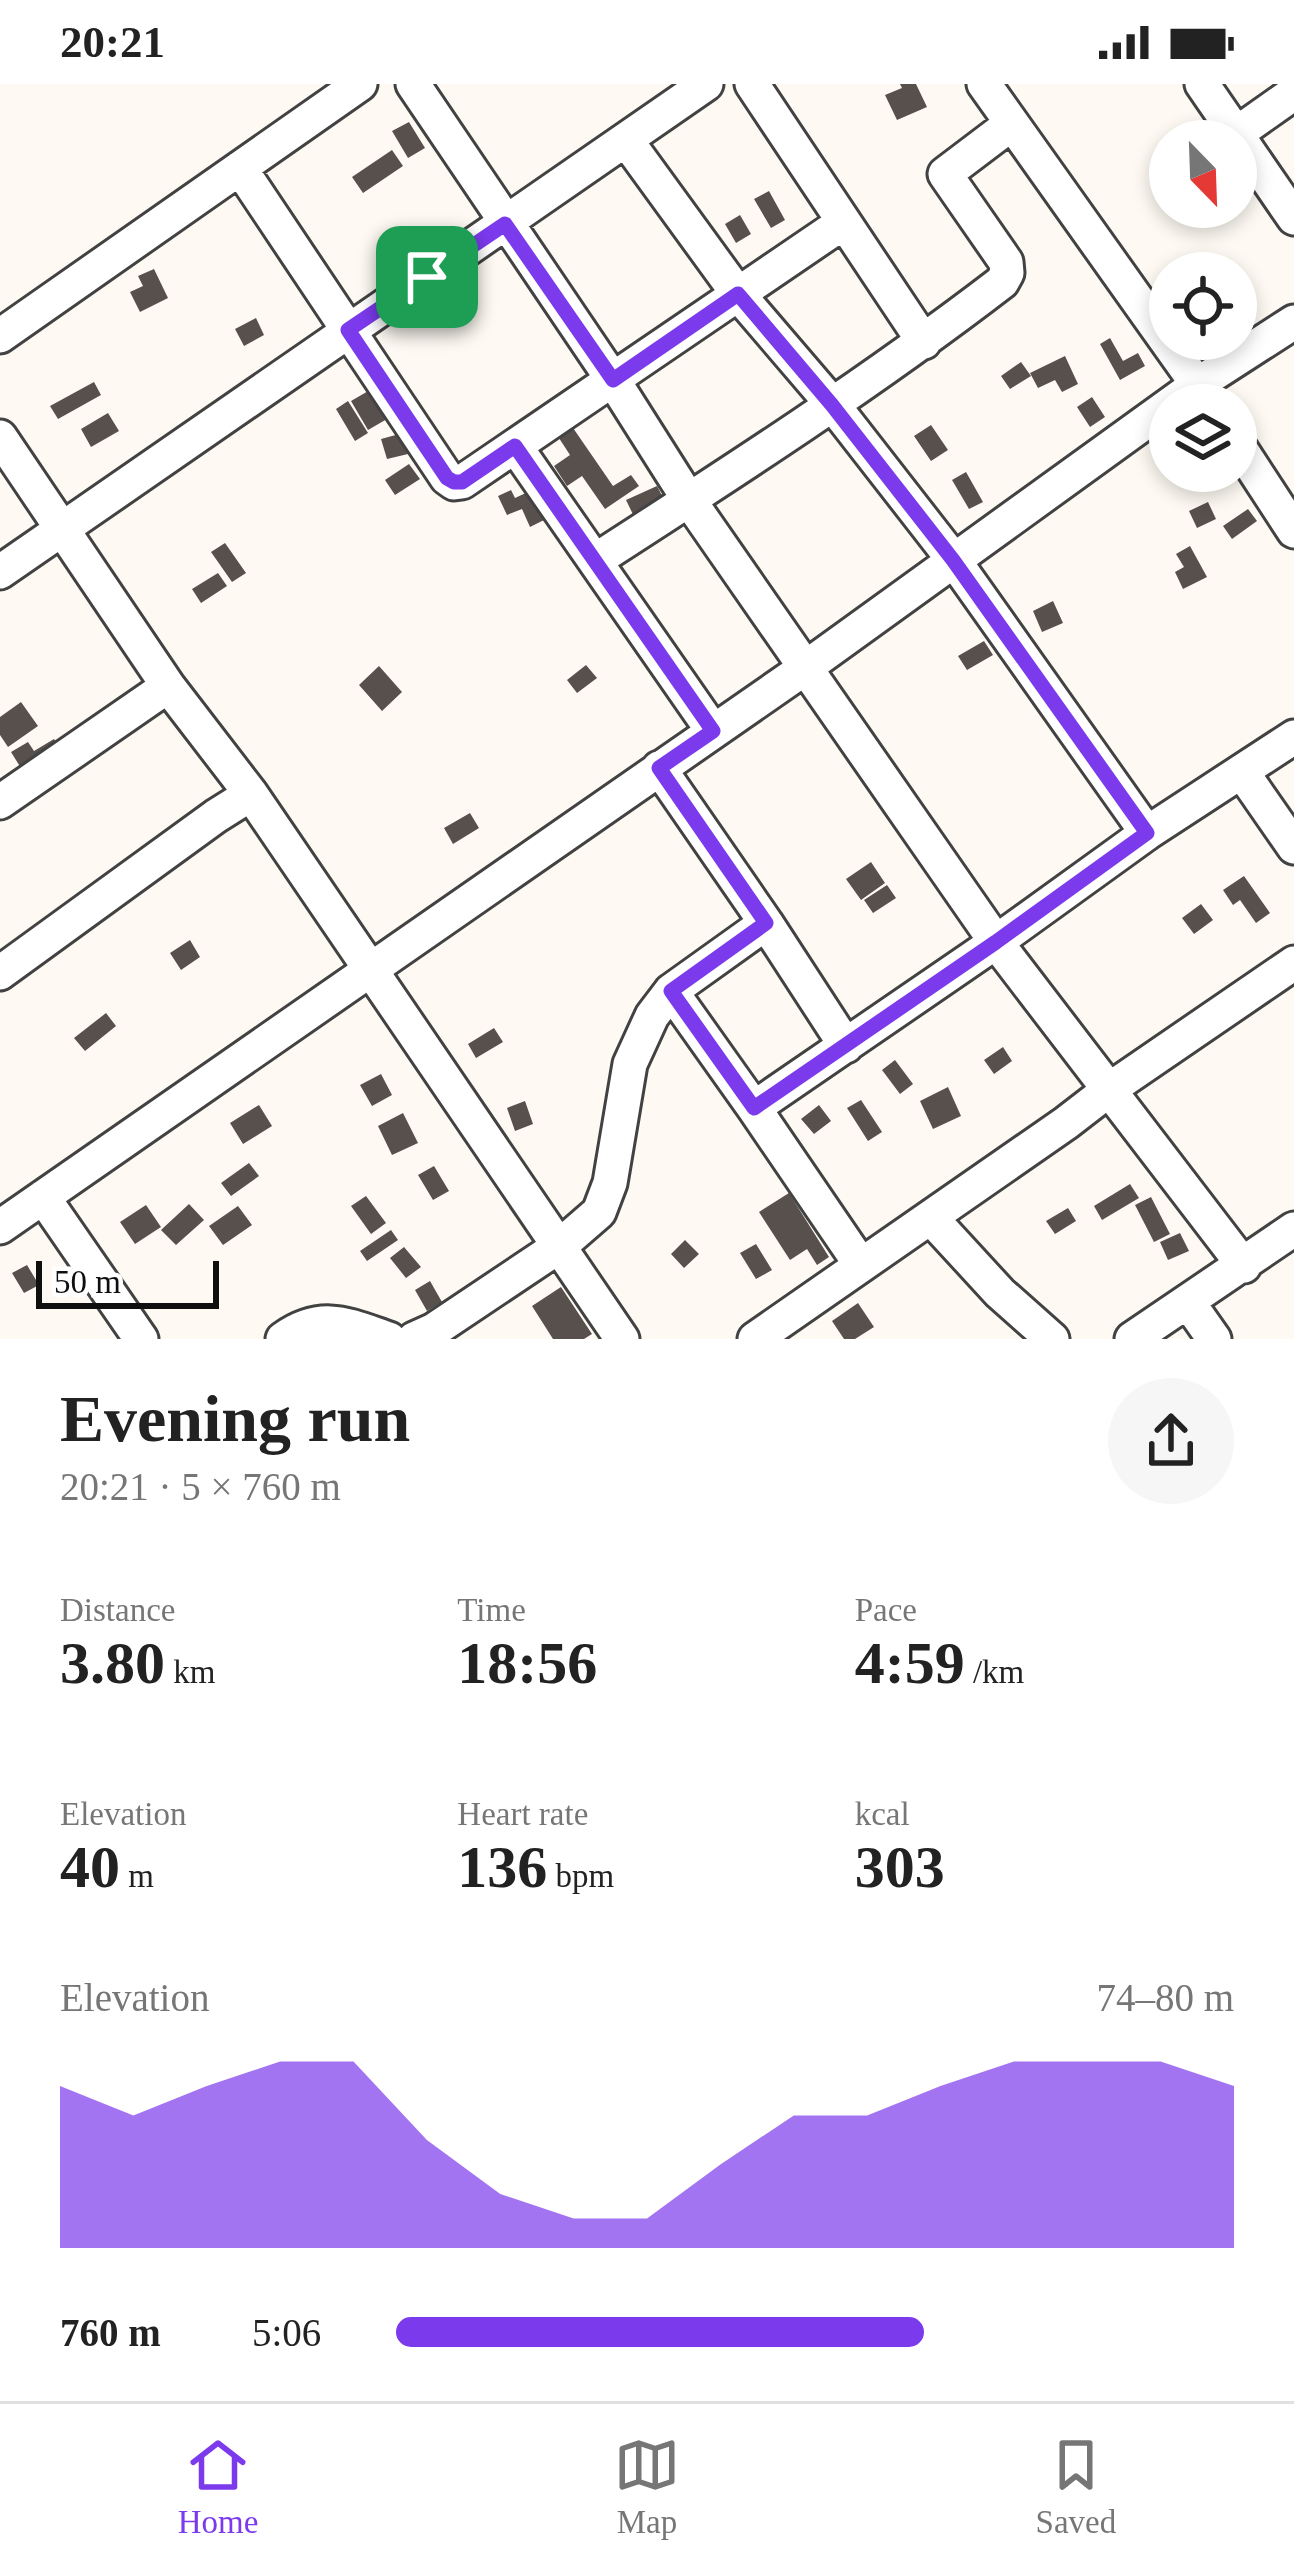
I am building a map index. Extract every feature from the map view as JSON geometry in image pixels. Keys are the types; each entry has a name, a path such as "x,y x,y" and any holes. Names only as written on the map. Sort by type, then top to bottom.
{"street":[{"path":"0,336 360,84"},
{"path":"413,84 689,500 996,942 1244,1266"},
{"path":"0,572 706,84"},
{"path":"752,84 924,342"},
{"path":"984,84 1198,384"},
{"path":"1202,84 1226,120"},
{"path":"1256,120 1294,93"},
{"path":"596,560 832,405 1002,282 1006,262 944,174 1011,124"},
{"path":"626,140 738,294 953,560 1147,833"},
{"path":"1257,164 1294,218"},
{"path":"240,168 454,482 462,482 844,222"},
{"path":"1217,384 1294,322"},
{"path":"0,1227 805,668 953,560 1149,431"},
{"path":"0,437 168,686 251,794 622,1339"},
{"path":"515,446 713,731"},
{"path":"1257,474 1294,531"},
{"path":"0,802 168,686"},
{"path":"754,1108 1147,833 1294,737"},
{"path":"659,768 846,1046"},
{"path":"1242,772 1294,847"},
{"path":"4,963 251,794"},
{"path":"414,1339 561,1245 599,1212 610,1183 631,1064 652,1016 671,991 766,923"},
{"path":"754,1339 1294,963"},
{"path":"671,991 861,1265"},
{"path":"43,1198 141,1339"},
{"path":"931,1218 1000,1293 1052,1339"},
{"path":"1132,1339 1294,1229"},
{"path":"1188,1302 1214,1339"},
{"path":"283,1339 314,1322 339,1323 389,1339"}],"building":[{"path":"900,84 916,84 927,107 897,120 885,95 902,88"},
{"path":"409,122 425,148 408,158 392,131"},
{"path":"392,150 403,166 363,193 352,177"},
{"path":"769,191 785,220 771,228 754,199"},
{"path":"740,215 751,234 736,243 725,224"},
{"path":"154,269 168,298 140,312 130,292 143,286 138,276"},
{"path":"256,318 264,335 244,346 235,329"},
{"path":"1110,338 1123,361 1138,353 1145,366 1120,380 1100,344"},
{"path":"1065,356 1078,384 1062,392 1055,380 1038,388 1030,373"},
{"path":"1021,362 1031,376 1010,389 1001,376"},
{"path":"94,382 101,395 58,419 50,406"},
{"path":"370,390 387,419 368,430 351,401"},
{"path":"1092,397 1105,417 1090,427 1077,407"},
{"path":"348,401 368,433 355,441 336,409"},
{"path":"108,413 119,431 91,447 81,429"},
{"path":"571,425 613,486 631,475 639,486 605,509 582,476 567,486 554,466 570,455 557,435"},
{"path":"931,425 948,450 931,461 914,436"},
{"path":"403,433 408,454 387,459 381,439"},
{"path":"409,464 420,479 395,495 385,480"},
{"path":"966,472 983,502 969,509 952,480"},
{"path":"657,486 673,517 642,533 626,500"},
{"path":"511,490 515,498 530,491 544,520 530,527 522,509 507,515 498,496"},
{"path":"1208,502 1216,519 1197,528 1189,511"},
{"path":"1248,509 1257,521 1232,539 1223,526"},
{"path":"225,543 246,573 232,582 211,552"},
{"path":"1190,546 1207,577 1183,589 1175,572 1184,567 1176,554"},
{"path":"218,573 227,586 201,603 192,589"},
{"path":"1053,601 1063,623 1042,632 1033,611"},
{"path":"984,641 993,655 967,670 958,656"},
{"path":"586,665 597,678 577,693 567,680"},
{"path":"379,666 402,692 382,711 359,685"},
{"path":"21,702 38,726 8,747 0,735 0,717"},
{"path":"54,739 61,750 24,773 11,752 28,742 34,751"},
{"path":"470,813 479,828 453,844 444,828"},
{"path":"871,862 885,883 861,900 846,879"},
{"path":"1244,876 1270,913 1256,923 1240,900 1233,905 1223,890"},
{"path":"887,885 896,898 873,913 864,900"},
{"path":"1201,904 1213,920 1194,934 1182,918"},
{"path":"190,940 200,957 181,970 170,953"},
{"path":"106,1013 116,1026 85,1051 74,1038"},
{"path":"494,1028 503,1042 476,1058 468,1044"},
{"path":"1003,1047 1012,1061 994,1074 984,1060"},
{"path":"895,1060 913,1084 900,1094 882,1070"},
{"path":"381,1074 392,1095 372,1106 360,1085"},
{"path":"948,1087 961,1116 933,1129 920,1101"},
{"path":"861,1100 882,1132 868,1141 847,1108"},
{"path":"525,1101 533,1124 515,1131 507,1108"},
{"path":"259,1105 272,1126 243,1144 230,1123"},
{"path":"819,1105 831,1121 814,1134 801,1119"},
{"path":"403,1113 418,1143 392,1155 378,1126"},
{"path":"249,1163 259,1176 231,1196 221,1183"},
{"path":"434,1166 449,1191 433,1200 418,1175"},
{"path":"1130,1184 1139,1198 1102,1220 1094,1206"},
{"path":"789,1193 829,1257 817,1265 807,1249 790,1260 759,1212"},
{"path":"366,1196 386,1223 371,1234 351,1206"},
{"path":"1151,1197 1170,1234 1154,1242 1135,1205"},
{"path":"189,1204 204,1220 176,1245 161,1230"},
{"path":"146,1205 161,1227 135,1244 120,1222"},
{"path":"238,1206 252,1225 223,1245 209,1226"},
{"path":"1068,1208 1076,1221 1055,1234 1046,1221"},
{"path":"391,1230 398,1240 367,1261 360,1251"},
{"path":"1180,1233 1189,1251 1168,1260 1160,1242"},
{"path":"685,1240 699,1254 684,1268 671,1254"},
{"path":"756,1244 772,1270 756,1279 740,1253"},
{"path":"404,1247 421,1267 406,1278 390,1258"},
{"path":"27,1265 39,1285 24,1293 12,1273"},
{"path":"430,1281 442,1302 427,1311 415,1290"},
{"path":"561,1287 592,1334 584,1339 553,1339 532,1306"},
{"path":"858,1303 874,1327 855,1339 844,1339 832,1321"}],"route":[{"path":"505,224 613,380 738,294 953,560 1147,833 754,1108 671,991 766,923 659,768 713,731 515,446 462,482 447,478 348,330 427,277 505,224"}]}
